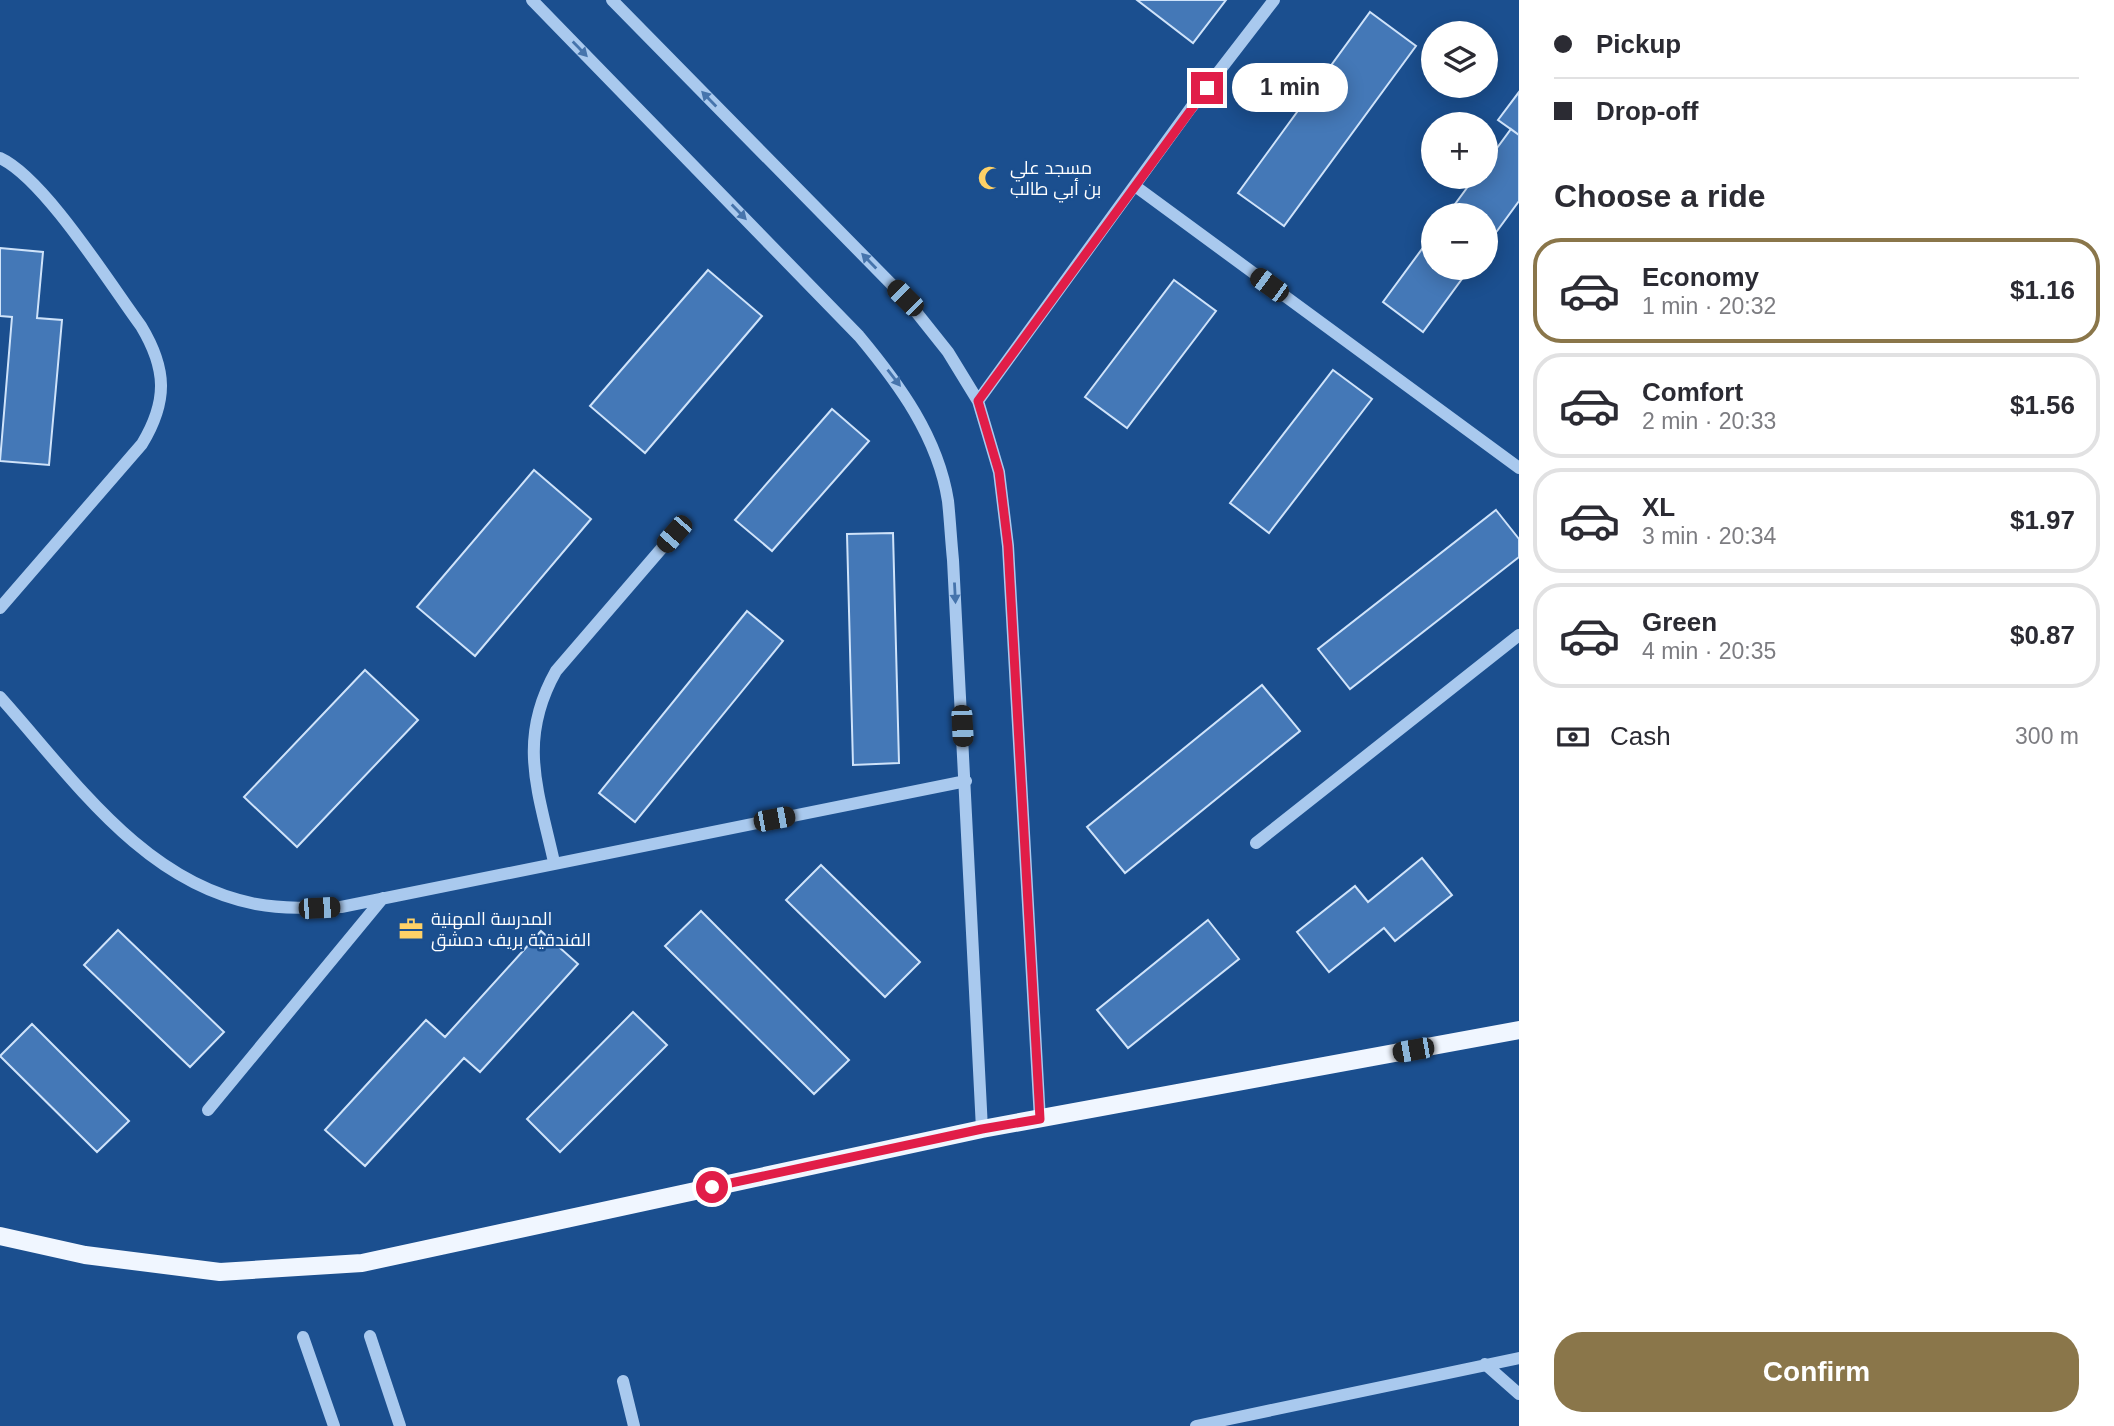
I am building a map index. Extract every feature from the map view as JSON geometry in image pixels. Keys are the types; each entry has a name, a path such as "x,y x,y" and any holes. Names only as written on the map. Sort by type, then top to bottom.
{"main road":[{"path":"0,1236 85,1255 220,1272 362,1263 982,1129 1519,1030"}],"street":[{"path":"533,0 859,336 899,384 929,438 947,498 966,781 982,1129"},
{"path":"612,0 905,298 948,352 978,401 999,472 1008,546 1040,1119"},
{"path":"978,401 1274,0"},
{"path":"0,158 12,163 35,183 141,326 155,348 161,372 161,398 155,422 142,444 0,608"},
{"path":"1135,186 1519,468"},
{"path":"554,862 532,765 536,716 544,692 556,671 674,534"},
{"path":"1256,843 1519,635"},
{"path":"0,697 108,817 140,847 174,872 213,891 255,904 298,909 341,907 966,781"},
{"path":"208,1110 383,898"},
{"path":"370,1336 400,1426"},
{"path":"303,1337 334,1426"},
{"path":"1196,1426 1519,1358"},
{"path":"1485,1364 1519,1394"},
{"path":"623,1381 634,1426"}],"building":[{"path":"1137,0 1226,0 1193,43"},
{"path":"1370,12 1416,46 1284,226 1238,193"},
{"path":"1519,92 1519,135 1498,120"},
{"path":"1511,129 1519,135 1519,201 1498,230 1498,203 1456,203 1466,189 1498,189 1498,147"},
{"path":"0,248 43,252 37,318 62,320 49,465 0,461 12,317 0,316"},
{"path":"1421,250 1421,280 1461,280 1423,332 1383,302"},
{"path":"708,270 762,316 645,453 590,406"},
{"path":"1174,280 1216,311 1127,428 1085,397"},
{"path":"1333,370 1372,399 1269,533 1230,503"},
{"path":"832,409 869,441 772,551 735,520"},
{"path":"534,470 591,519 475,656 417,607"},
{"path":"1496,510 1519,539 1519,557 1350,689 1318,649"},
{"path":"893,533 899,763 853,765 847,534"},
{"path":"747,611 783,641 635,822 599,793"},
{"path":"365,670 418,720 297,847 244,797"},
{"path":"1262,685 1300,731 1125,873 1087,827"},
{"path":"1422,858 1452,895 1395,941 1384,928 1329,972 1297,932 1355,886 1368,902"},
{"path":"821,865 920,962 885,997 786,900"},
{"path":"701,911 849,1060 814,1094 665,946"},
{"path":"1208,920 1239,959 1128,1048 1097,1010"},
{"path":"118,930 224,1032 190,1067 84,965"},
{"path":"541,931 578,964 480,1072 464,1058 365,1166 325,1130 426,1020 445,1037"},
{"path":"633,1012 667,1045 560,1152 527,1119"},
{"path":"32,1024 129,1121 97,1152 0,1056"}],"place":[{"name":"مسجد علي بن أبي طالب","path":"990,178"},
{"name":"المدرسة المهنية الفندقية بريف دمشق","path":"411,929"}],"route":[{"path":"712,1187 1040,1119 1008,546 999,472 978,401 1207,88"}]}
